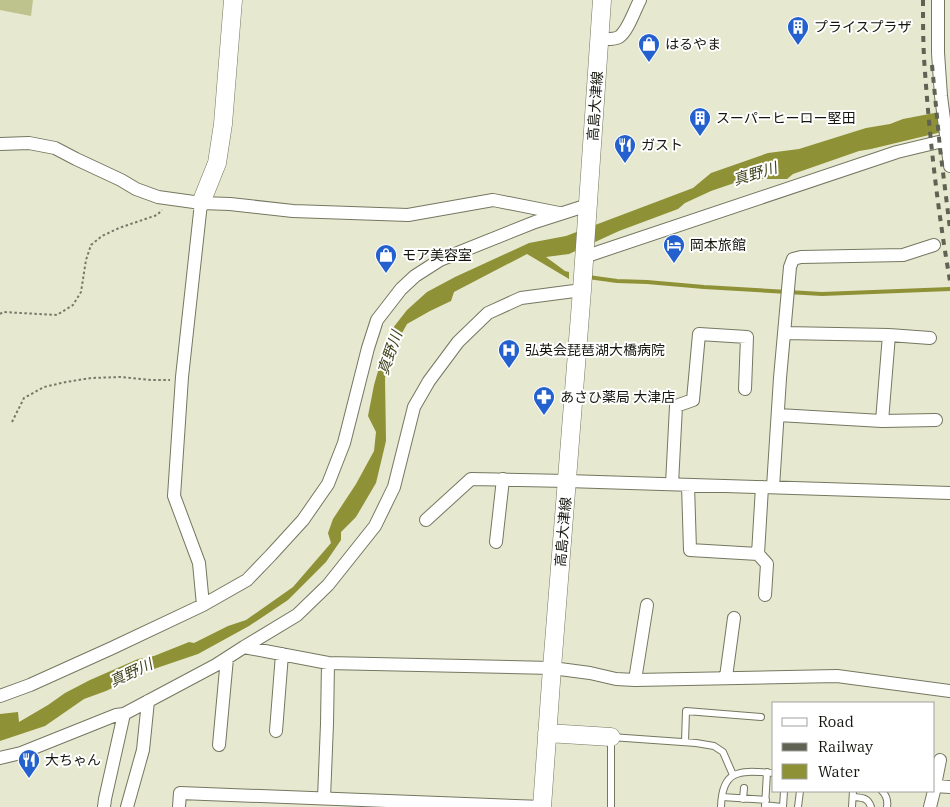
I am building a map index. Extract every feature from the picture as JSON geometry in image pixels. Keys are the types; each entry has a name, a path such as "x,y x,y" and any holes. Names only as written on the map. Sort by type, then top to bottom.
{"main road":[{"path":"201,203 217,163 223,124 233,0"},
{"name":"高島大津線","path":"542,807 582,290 602,0"},
{"path":"547,733 611,737"}],"street":[{"path":"599,40 618,38 624,32 640,0"},
{"path":"938,0 944,52 941,96 950,166"},
{"path":"584,257 946,137"},
{"path":"0,144 29,143 55,148 136,189 158,197 201,203 230,204 292,211 408,215 494,200 562,214"},
{"path":"201,203 182,377 174,496 199,563 203,605"},
{"path":"0,696 103,652 203,605 247,580 303,520 328,484 344,443 376,320 401,289 415,276 440,260 535,222 588,209"},
{"path":"758,554 778,415 790,267 793,259 801,257 903,255 934,245"},
{"path":"0,758 21,753 116,715 124,714 184,683 297,615 328,585 375,526 394,487 414,407 429,381 458,342 488,313 520,298 582,290"},
{"path":"784,333 889,335 930,338"},
{"path":"672,484 676,406 693,400 699,334 747,337 745,389"},
{"path":"882,420 889,335"},
{"path":"778,415 882,420 936,420"},
{"path":"426,520 471,479 567,480 950,493"},
{"path":"496,542 503,479"},
{"path":"688,484 690,550 758,554 767,564 765,595"},
{"path":"635,680 647,605"},
{"path":"726,677 734,618"},
{"path":"244,647 328,663 552,668 590,673 616,679 635,680 837,676 950,691"},
{"path":"276,731 282,654"},
{"path":"218,745 227,658"},
{"path":"324,798 328,663"},
{"path":"127,807 143,750 148,701"},
{"path":"104,807 124,714"},
{"path":"935,784 940,760"},
{"path":"935,789 950,787"},
{"path":"179,807 180,792 324,798 389,804 542,807"},
{"path":"930,807 933,792"}],"lane":[{"path":"685,742 686,711 761,717"},
{"path":"611,807 611,737 714,746 723,752 733,775"},
{"path":"721,807 724,787 733,775 747,771 770,773 765,804"},
{"path":"743,799 744,788"},
{"path":"722,797 782,807 784,792"},
{"path":"798,807 800,792"},
{"path":"883,792 888,803 887,807"},
{"path":"852,807 853,794 865,798 870,802 871,807"}],"path":[{"path":"0,314 4,312 57,315 73,305 81,292 86,260 91,245 102,236 119,228 156,215 166,207 170,198"},
{"path":"12,422 24,398 44,387 91,378 120,377 174,380 182,377"}],"green space":[{"path":"0,0 33,0 31,16 0,10"}],"water":[{"name":"真野川","path":"950,110 950,130 859,151 793,174 787,179 746,179 711,191 685,203 678,209 619,231 569,254 546,257 569,272 569,279 527,254 454,292 451,301 407,324 402,333 391,355 385,378 386,441 376,483 356,517 341,532 341,540 326,562 288,600 249,626 198,654 145,672 106,691 84,699 45,726 0,741 0,714 18,712 19,722 65,693 90,680 138,659 154,656 189,642 194,643 228,626 246,620 293,587 331,543 328,533 333,519 356,484 374,451 376,432 368,416 374,385 389,333 407,310 427,292 529,243 566,236 693,188 711,173 768,153 799,149 866,128"}],"waterway":[{"path":"588,277 617,281 822,294 950,289"}],"railway":[{"path":"923,0 924,54 929,124 938,203 950,281"},
{"path":"932,65 950,229"}],"place":[{"name":"プライスプラザ","path":"798,46"},
{"name":"はるやま","path":"649,63"},
{"name":"スーパーヒーロー堅田","path":"700,137"},
{"name":"ガスト","path":"625,164"},
{"name":"岡本旅館","path":"674,264"},
{"name":"モア美容室","path":"386,274"},
{"name":"弘英会琵琶湖大橋病院","path":"509,369"},
{"name":"あさひ薬局 大津店","path":"544,416"},
{"name":"大ちゃん","path":"29,779"}]}
